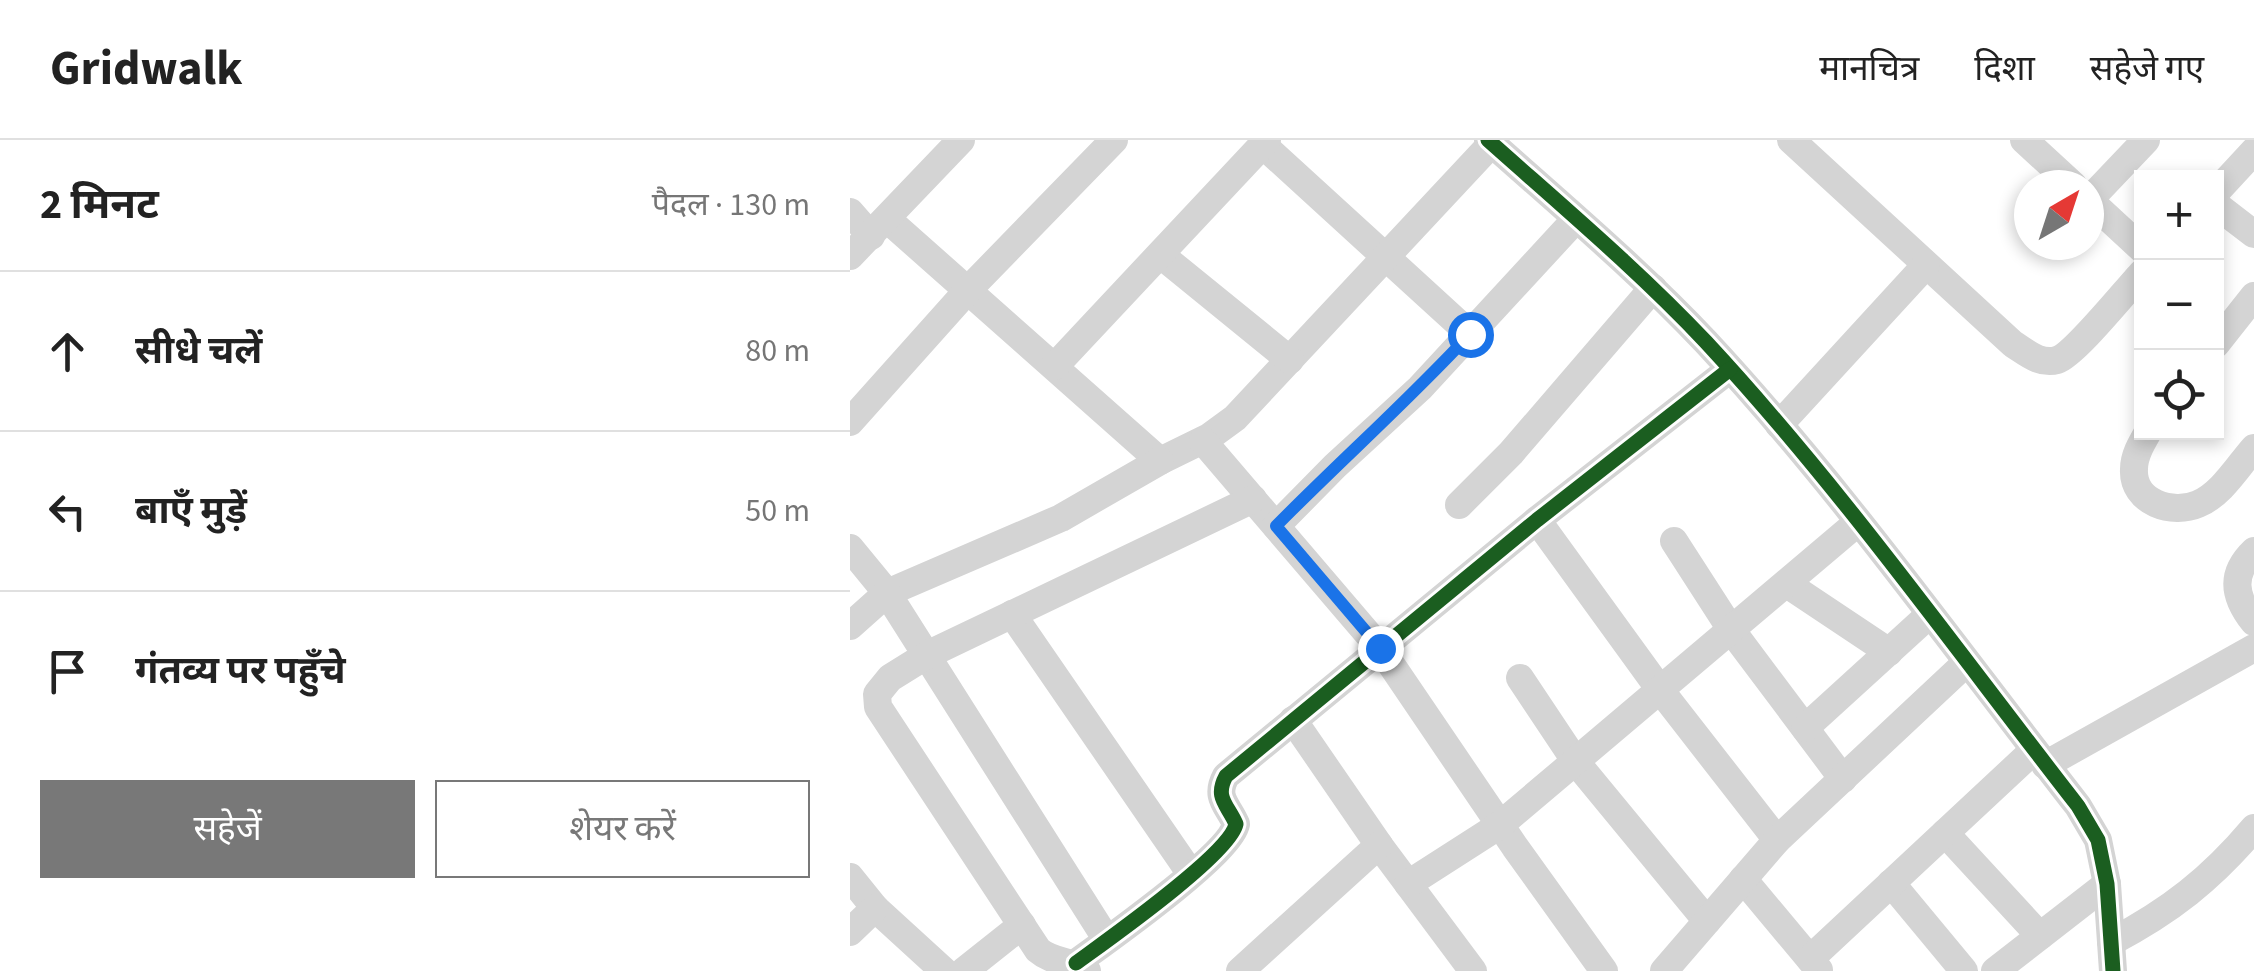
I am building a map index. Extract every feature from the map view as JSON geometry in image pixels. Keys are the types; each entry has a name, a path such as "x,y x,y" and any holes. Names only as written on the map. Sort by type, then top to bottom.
{"street":[{"path":"850,256 961,140"},
{"path":"850,422 968,290 1105,150 1074,140"},
{"path":"1790,140 2013,344 2033,357 2052,361 2069,353 2134,283"},
{"path":"2024,140 2057,170"},
{"path":"2104,184 2146,140"},
{"path":"850,626 887,593 1061,518 1203,441 1235,418 1492,141 1653,288 1779,424 2078,806 2098,840 2107,884 2113,971"},
{"path":"1055,366 1162,256 1255,145 1470,334"},
{"path":"2224,183 2254,150"},
{"path":"850,212 968,290 1160,461"},
{"path":"2224,212 2254,234"},
{"path":"2104,214 2134,242"},
{"path":"1276,526 1420,388 1576,218"},
{"path":"1162,256 1290,360"},
{"path":"1779,424 1926,265"},
{"path":"1459,506 1511,453 1653,288"},
{"path":"2224,334 2254,296"},
{"path":"1253,500 927,654 880,689 876,702 1047,958 1082,967 1108,940 1191,874 1235,831 1236,824 1220,790 1226,776 1537,520 1730,369"},
{"path":"2144,440 2133,474 2138,487 2160,507 2180,510 2202,503 2216,492 2254,448"},
{"path":"1203,441 1380,648 1604,971"},
{"path":"1537,520 1661,691 1777,840"},
{"path":"1408,884 1500,826 1857,523"},
{"path":"1674,541 1732,631 1843,778"},
{"path":"850,548 887,593 1108,940"},
{"path":"2254,551 2242,563 2235,587 2254,622"},
{"path":"1787,584 1889,652"},
{"path":"1012,614 1191,874"},
{"path":"1806,728 1929,615"},
{"path":"1744,879 1815,965 1944,833 2040,757 2254,648"},
{"path":"1664,971 1777,840 1966,663"},
{"path":"1520,678 1576,762 1707,921"},
{"path":"1293,720 1473,971"},
{"path":"2111,942 2154,920 2196,890 2254,828"},
{"path":"1944,833 2040,936"},
{"path":"1240,971 1379,845"},
{"path":"850,877 876,908 944,971"},
{"path":"1891,884 1964,971"},
{"path":"1994,971 2107,884"},
{"path":"850,932 876,908"},
{"path":"964,971 1022,925"}],"cycle path":[{"path":"1488,140 1654,289 1755,397 1850,511 2078,806 2098,840 2107,884 2113,971"},
{"path":"1076,963 1191,875 1229,838 1236,824 1222,796 1226,776 1537,520 1730,369"}],"route":[{"path":"1380,648 1276,526 1420,388 1470,334"}]}
